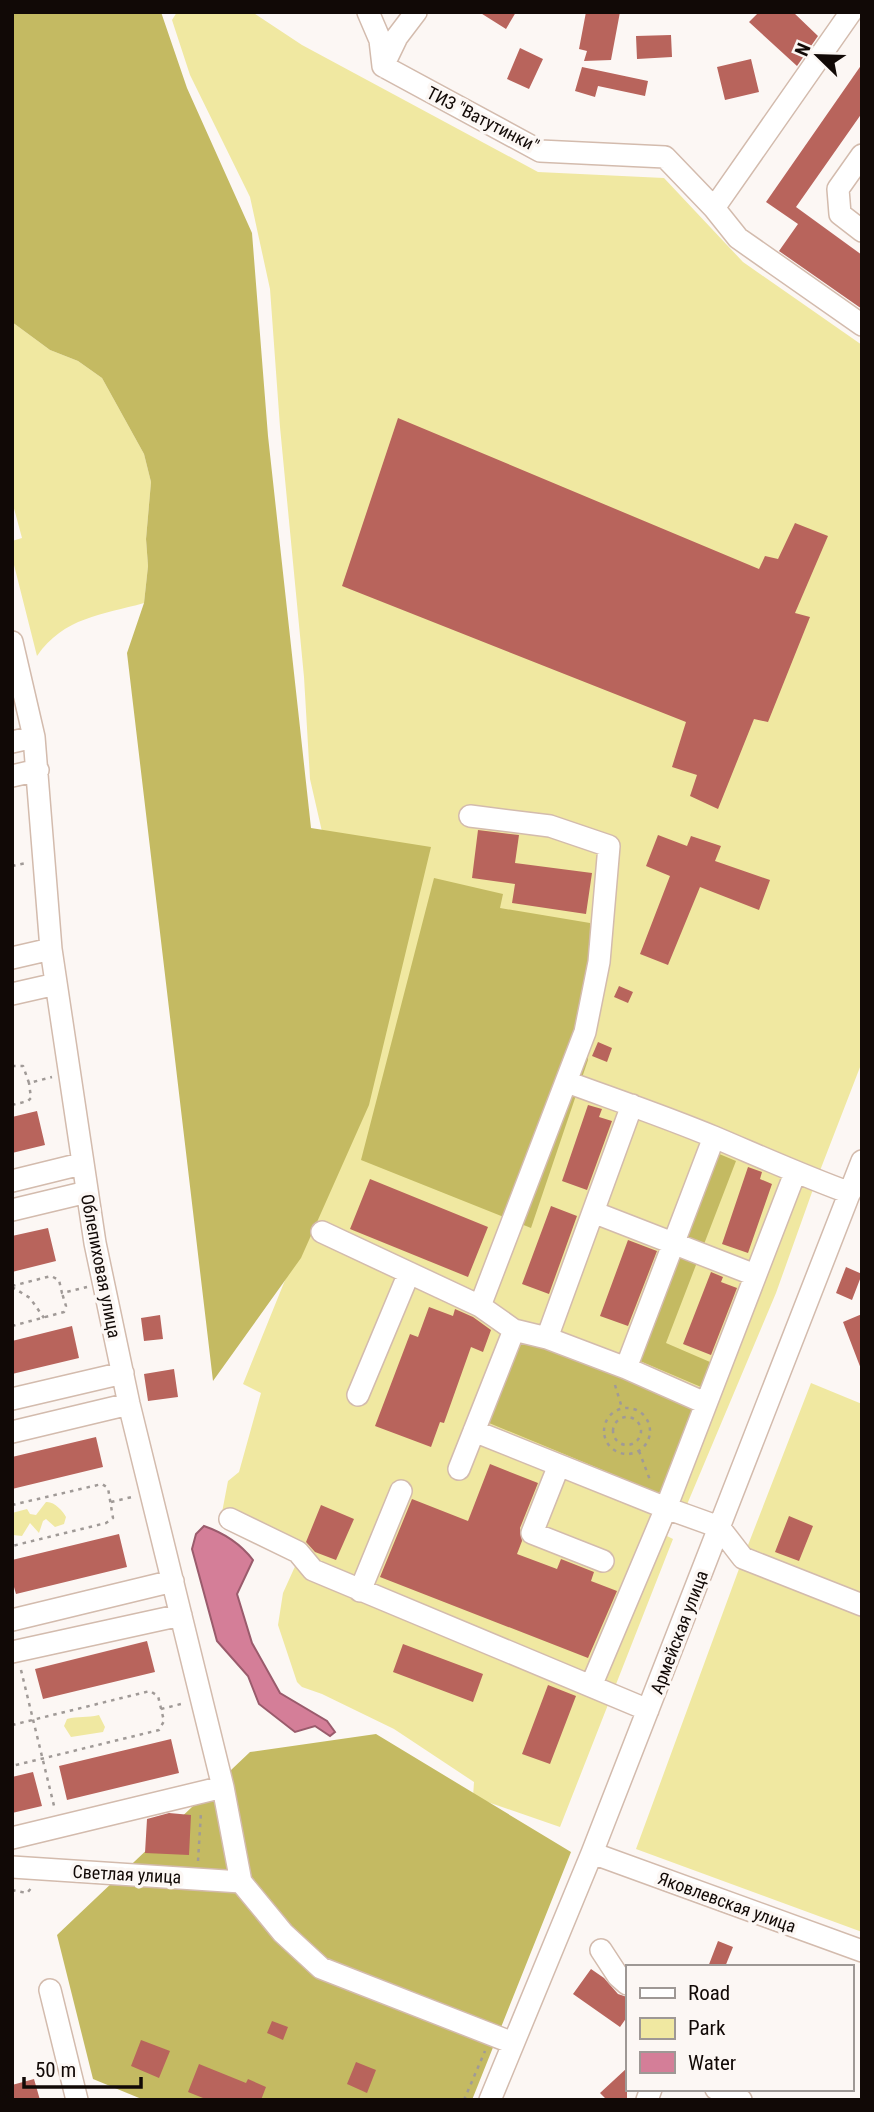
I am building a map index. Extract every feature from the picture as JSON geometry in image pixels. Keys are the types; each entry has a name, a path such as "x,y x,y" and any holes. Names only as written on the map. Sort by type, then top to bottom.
{"street":[{"path":"368,12 380,40 383,66"},
{"path":"383,66 397,37 416,12"},
{"path":"714,208 851,12"},
{"name":"ТИЗ \"Ватутинки\"","path":"383,66 540,150 665,157 714,208 738,239 862,325"},
{"path":"862,155 838,189 840,214 862,232"},
{"name":"Облепиховая улица","path":"12,642 34,737 51,949 81,1164 102,1283 223,1787 241,1882"},
{"path":"12,742 34,737"},
{"path":"12,776 38,770"},
{"path":"470,816 550,827 609,846 599,962 585,1032 480,1306"},
{"path":"12,958 51,949"},
{"path":"12,994 57,984"},
{"path":"566,1082 714,1137 795,1173 850,1193"},
{"path":"547,1338 632,1105"},
{"path":"626,1368 714,1137"},
{"name":"Армейская улица","path":"490,2100 592,1853 862,1161"},
{"path":"12,1181 81,1164"},
{"path":"592,1686 795,1173"},
{"path":"12,1210 87,1192"},
{"path":"593,1212 755,1275"},
{"path":"322,1232 480,1306 514,1330 547,1338 626,1368 705,1403"},
{"path":"358,1395 409,1273"},
{"path":"460,1469 514,1330"},
{"path":"12,1399 122,1373"},
{"path":"12,1432 129,1404"},
{"path":"474,1431 662,1507 719,1527 743,1558 862,1605"},
{"path":"559,1465 532,1533 603,1560"},
{"path":"360,1591 401,1491"},
{"path":"230,1519 298,1552 313,1570 648,1710"},
{"path":"12,1620 173,1581"},
{"path":"17,1662 181,1615"},
{"path":"12,1838 223,1787"},
{"name":"Яковлевская улица","path":"592,1853 862,1951"},
{"name":"Светлая улица","path":"12,1867 241,1882"},
{"path":"241,1882 283,1933 321,1968 513,2043"},
{"path":"601,1950 626,1983"},
{"path":"50,1990 76,2096 96,2100"},
{"path":"721,2091 741,2100"}],"path":[{"path":"12,1066 23,1066 29,1083 30,1098 12,1105"},
{"path":"29,1083 68,1073"},
{"path":"12,1287 54,1276 59,1280 66,1306 64,1312 12,1326"},
{"path":"62,1293 102,1283"},
{"path":"12,1287 30,1298 44,1318"},
{"path":"629,1408 642,1413 647,1419 650,1433 639,1451 625,1454 607,1443 604,1429 615,1411 629,1408"},
{"path":"632,1418 640,1428 640,1436 630,1444 622,1443 614,1434 614,1426 620,1419 632,1418"},
{"path":"639,1451 662,1507"},
{"path":"12,1505 99,1484 108,1488 113,1518 110,1522 12,1546"},
{"path":"111,1502 151,1492"},
{"path":"17,1662 59,1826"},
{"path":"12,1725 150,1691 158,1696 164,1721 159,1730 12,1766"},
{"path":"161,1709 201,1699"},
{"path":"197,1878 202,1792"},
{"path":"464,2100 492,2035"}],"green space":[{"path":"177,12 252,12 302,45 538,172 664,178 743,262 862,345 862,1062 776,1293 683,1514 674,1519 667,1536 673,1539 560,1827 473,1797 474,1782 394,1729 302,1687 297,1682 278,1625 283,1593 297,1562 220,1523 228,1481 239,1472 261,1393 243,1384 330,1169 323,836 310,779 304,677 270,289 250,197 190,75 172,20"},
{"path":"12,322 50,350 78,361 102,378 144,454 151,482 144,603 72,625 59,633 37,656 12,557 12,541 22,538 12,501"},
{"path":"811,1383 862,1404 862,1932 636,1849 743,1558"},
{"path":"46,1502 63,1512 66,1517 64,1524 55,1527 46,1519 39,1533 30,1523 22,1536 13,1535 12,1513 27,1509 30,1514 36,1515"},
{"path":"99,1715 105,1727 103,1732 71,1737 64,1726 67,1719"}],"shaded area":[{"path":"12,12 161,12 187,88 252,233 268,436 311,828 431,847 369,1105 301,1258 213,1381 127,653 144,603 151,482 144,454 102,378 78,361 50,350 12,322"},
{"path":"434,878 503,894 500,908 590,923 588,1060 531,1228 361,1160"},
{"path":"717,1153 736,1161 666,1343 710,1362 701,1387 640,1361"},
{"path":"520,1339 697,1406 663,1495 489,1423"},
{"path":"376,1734 571,1852 472,2100 144,2100 93,2079 57,1935 250,1752"}],"water":[{"path":"204,1526 231,1539 253,1560 237,1594 252,1643 280,1693 327,1721 335,1732 330,1736 315,1726 295,1732 259,1704 248,1676 217,1641 192,1549 196,1534"}],"building":[{"path":"479,12 516,12 506,29"},
{"path":"586,12 620,12 611,60 584,61 587,51 579,49"},
{"path":"759,12 793,12 818,36 797,66 749,22"},
{"path":"671,35 672,57 637,59 636,36"},
{"path":"520,48 543,59 529,89 507,79"},
{"path":"751,59 759,92 725,100 717,67"},
{"path":"862,64 862,113 796,207 862,255 862,309 779,251 798,224 766,202"},
{"path":"582,67 648,81 645,96 598,86 595,97 575,91"},
{"path":"398,418 759,569 765,556 778,559 795,523 828,536 795,613 810,617 768,722 754,719 718,809 690,796 697,775 672,767 686,722 342,586"},
{"path":"478,830 519,835 515,863 592,873 586,914 512,903 515,884 472,878"},
{"path":"658,835 687,846 691,836 721,846 715,861 770,880 759,910 700,887 668,965 640,954 670,876 646,866"},
{"path":"619,986 633,992 628,1003 614,997"},
{"path":"598,1042 612,1048 607,1062 592,1056"},
{"path":"588,1105 602,1109 599,1117 612,1121 587,1190 562,1181"},
{"path":"37,1111 45,1145 12,1153 12,1117"},
{"path":"748,1167 762,1172 760,1179 772,1184 748,1253 722,1244"},
{"path":"370,1179 488,1227 468,1277 350,1229"},
{"path":"551,1206 577,1216 549,1294 522,1284"},
{"path":"48,1228 56,1261 12,1272 12,1236"},
{"path":"628,1240 657,1251 628,1326 600,1316"},
{"path":"846,1267 862,1274 852,1300 836,1293"},
{"path":"711,1272 723,1277 721,1282 737,1288 711,1355 683,1344"},
{"path":"429,1307 453,1316 455,1309 473,1317 491,1330 483,1352 471,1347 444,1423 440,1422 431,1447 375,1426 410,1334 418,1337"},
{"path":"862,1314 862,1369 861,1369 843,1322"},
{"path":"160,1315 163,1339 144,1341 141,1318"},
{"path":"72,1326 79,1358 12,1374 12,1341"},
{"path":"174,1369 178,1397 148,1401 144,1374"},
{"path":"96,1437 103,1467 12,1489 12,1457"},
{"path":"490,1464 538,1483 520,1528 522,1541 517,1554 557,1569 561,1559 594,1572 591,1581 617,1591 588,1658 380,1577 412,1499 468,1521"},
{"path":"321,1505 354,1519 336,1560 315,1552 306,1542"},
{"path":"789,1516 813,1526 799,1561 775,1552"},
{"path":"119,1534 127,1567 16,1594 12,1580 12,1560"},
{"path":"147,1641 155,1672 43,1699 35,1669"},
{"path":"403,1644 483,1674 473,1702 393,1672"},
{"path":"548,1685 576,1696 550,1764 522,1754"},
{"path":"171,1739 179,1773 67,1800 59,1766"},
{"path":"33,1772 42,1806 12,1813 12,1777"},
{"path":"169,1813 191,1815 189,1855 145,1853 147,1819"},
{"path":"718,1941 733,1947 726,1965 709,1965"},
{"path":"591,1969 604,1978 618,1994 626,1997 626,2018 620,2027 573,1994"},
{"path":"272,2021 288,2027 283,2040 267,2033"},
{"path":"141,2040 170,2051 159,2078 131,2066"},
{"path":"356,2062 376,2070 367,2093 347,2084"},
{"path":"199,2064 246,2083 248,2079 266,2087 261,2100 208,2100 188,2092"},
{"path":"626,2069 627,2100 607,2100 600,2093"},
{"path":"34,2079 40,2100 12,2100 12,2085"}]}
